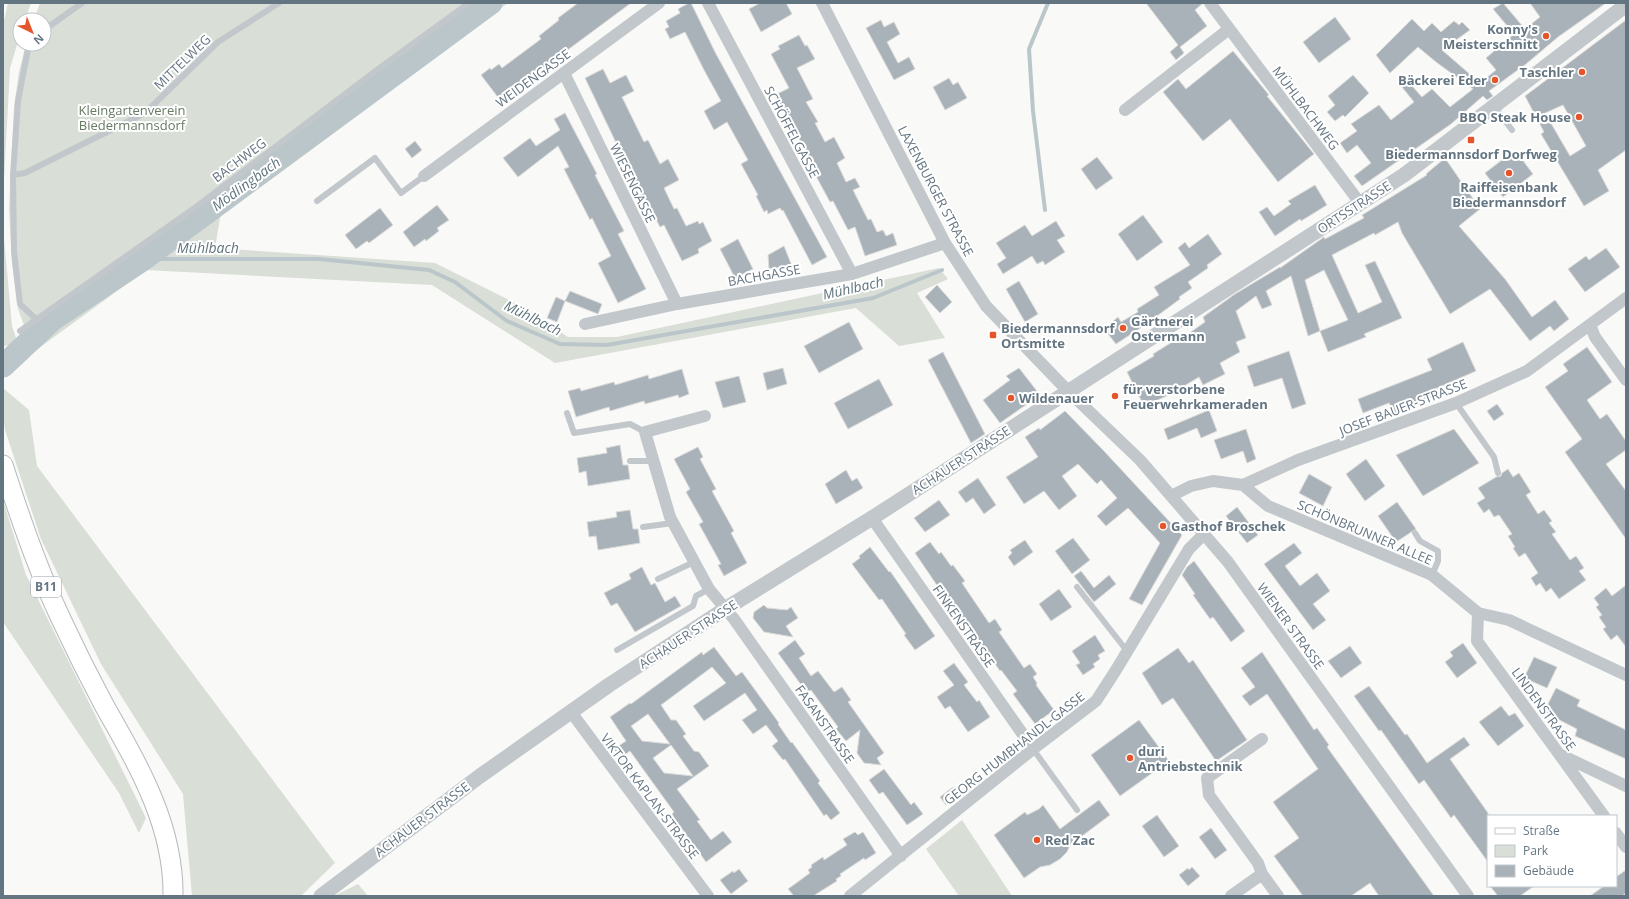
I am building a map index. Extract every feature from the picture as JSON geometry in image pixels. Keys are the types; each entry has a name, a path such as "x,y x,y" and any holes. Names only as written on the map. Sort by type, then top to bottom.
{"main road":[{"name":"B11","path":"3,465 22,525 47,589 90,678 140,769 157,808 162,821 169,852 173,896"}],"street":[{"name":"WEIDENGASSE","path":"424,176 659,3"},
{"name":"SCHÖFFELGASSE","path":"708,3 852,274"},
{"name":"LAXENBURGER STRASSE","path":"822,3 945,243 986,306 1068,391"},
{"name":"MÜHLBACHWEG","path":"1210,3 1360,203"},
{"name":"ORTSSTRASSE","path":"1068,391 1404,175 1626,5"},
{"path":"1125,110 1229,29"},
{"name":"WIESENGASSE","path":"564,73 677,304"},
{"name":"BACHGASSE","path":"585,324 677,304 852,274 945,243"},
{"name":"JOSEF BAUER-STRASSE","path":"1243,485 1298,460 1456,403 1527,371 1626,298"},
{"path":"1590,325 1595,337 1626,380"},
{"name":"WIENER STRASSE","path":"1068,391 1140,460 1228,562 1468,896"},
{"name":"ACHAUER STRASSE","path":"321,896 480,776 609,685 725,609 872,518 1068,391"},
{"path":"645,432 705,416"},
{"name":"FASANSTRASSE","path":"645,432 670,517 708,590 734,619 901,856"},
{"path":"1171,496 1191,486 1213,481 1243,485"},
{"name":"SCHÖNBRUNNER ALLEE","path":"1243,485 1268,506 1432,575 1478,613 1509,620 1626,674"},
{"name":"FINKENSTRASSE","path":"872,518 1033,749"},
{"name":"GEORG HUMBHANDL-GASSE","path":"850,896 1033,749 1096,701 1189,549 1204,534"},
{"name":"LINDENSTRASSE","path":"1478,613 1477,641 1603,815"},
{"name":"VIKTOR KAPLAN-STRASSE","path":"571,712 708,896"},
{"path":"1262,740 1207,778 1209,795 1258,863 1262,874 1278,896"},
{"path":"1560,754 1626,786"},
{"path":"1617,834 1626,847"},
{"path":"1231,896 1262,874"}],"lane":[{"path":"52,24 82,3"},
{"name":"MITTELWEG","path":"13,175 25,173 145,113 218,42 279,3"},
{"name":"BACHWEG","path":"20,331 196,207 377,70 469,3"},
{"path":"27,52 18,101 13,175 14,251 20,304 37,320"},
{"path":"1494,106 1512,130"},
{"path":"317,201 375,158 401,193 424,176"},
{"path":"1456,403 1494,457 1498,473"},
{"path":"567,413 574,433 630,424 645,432"},
{"path":"630,461 653,461"},
{"path":"643,527 673,523"},
{"path":"1415,533 1420,541 1438,551 1438,561 1432,575"},
{"path":"658,579 694,562"},
{"path":"1077,587 1127,651"},
{"path":"617,650 693,606 696,596 708,590"},
{"path":"1033,749 1077,810"}],"green space":[{"path":"8,3 31,3 28,12 12,12 12,52 15,52 10,68 3,198 3,25"},
{"name":"Kleingartenverein Biedermannsdorf","path":"40,3 508,3 221,212 215,248 435,263 525,308 568,337 617,337 939,268 948,279 917,293 945,338 899,346 856,308 555,363 432,285 146,270 28,356 29,334 25,328 18,309 12,264 9,209 14,107 19,72 24,52 52,52 52,12 37,12"},
{"path":"3,227 12,326 18,344 3,346"},
{"path":"3,388 29,410 37,466 335,863 301,896 192,896 183,794 101,664 41,539 5,430 3,415"},
{"path":"3,500 26,575 146,818 139,833 119,793 3,622"},
{"path":"962,820 1012,896 959,896 926,849"},
{"path":"358,884 368,896 334,896"}],"building":[{"path":"578,3 631,3 500,100 481,75 490,68 491,70 499,64 502,68 541,39 539,36 559,20 558,18"},
{"path":"691,3 715,52 827,257 812,265 783,210 782,211 780,208 768,214 767,210 764,212 756,196 758,195 741,164 748,160 727,122 714,130 704,111 721,101 685,32 670,39 665,29 669,27 666,21 680,13 678,9"},
{"path":"760,3 786,3 792,14 761,32 749,9"},
{"path":"1146,3 1203,3 1195,10 1207,26 1180,47 1184,53 1176,60 1170,52 1178,45"},
{"path":"1503,3 1525,29 1540,17 1530,3 1606,3 1558,37 1526,64 1489,91 1493,96 1487,100 1483,96 1451,124 1362,186 1354,176 1371,163 1357,145 1347,153 1340,143 1357,131 1351,124 1379,105 1391,120 1414,102 1398,82 1404,77 1422,97 1432,89 1450,107 1473,89 1418,47 1390,73 1376,55 1412,19 1424,31 1432,23 1441,32 1454,21 1459,25 1462,22 1470,30 1442,50 1480,83 1496,70 1486,58 1514,34 1493,9"},
{"path":"1335,17 1351,39 1319,63 1303,42"},
{"path":"881,20 884,27 894,22 900,34 887,42 898,63 909,57 915,69 894,80 866,28"},
{"path":"1626,20 1626,150 1598,170 1609,191 1584,206 1541,134 1544,132 1525,96","holes":["1563,105 1586,146 1570,156 1545,113"]},
{"path":"799,35 815,59 797,68 813,99 806,102 818,122 815,123 825,142 834,137 845,158 837,163 846,182 855,178 860,187 853,190 868,220 871,219 877,232 883,230 886,236 893,233 897,245 865,256 855,227 848,230 833,201 830,202 804,154 807,153 775,95 789,88 771,54 780,49 778,46"},
{"path":"1233,51 1314,154 1278,182 1230,119 1203,141 1163,92 1178,79 1186,89"},
{"path":"603,69 610,83 626,75 634,91 622,97 644,142 648,140 660,164 668,159 679,180 664,188 674,209 677,208 686,226 698,221 699,224 703,222 712,241 698,249 699,253 682,261 664,225 660,227 645,198 643,199 585,78"},
{"path":"1353,75 1369,93 1345,117 1343,115 1335,121 1327,112 1335,105 1328,96"},
{"path":"949,78 953,85 958,82 967,98 945,110 933,87"},
{"path":"565,113 597,174 595,175 624,231 618,234 646,289 618,303 598,263 611,256 592,218 590,220 564,169 569,167 558,146 518,177 503,158 530,138 536,146 560,130 554,119"},
{"path":"415,141 422,150 412,158 405,149"},
{"name":"Raiffeisenbank Biedermannsdorf","path":"1515,150 1533,174 1503,197 1485,173"},
{"path":"1097,157 1113,178 1096,190 1081,169"},
{"path":"1445,158 1480,209 1459,226 1505,279 1532,317 1555,300 1569,319 1554,331 1550,326 1530,341 1490,289 1450,314 1402,233 1398,222 1375,235 1374,233 1332,255 1358,313 1382,302 1365,265 1375,261 1402,318 1364,334 1366,337 1328,352 1320,331 1308,336 1291,276 1266,291 1272,305 1262,309 1256,296 1236,311 1246,338 1236,342 1240,352 1220,363 1225,374 1203,385 1199,377 1169,395 1144,406 1127,372 1154,356 1153,354 1177,339 1178,341 1205,322 1203,317 1235,294 1280,268 1324,237 1325,239 1364,218 1362,215 1427,175 1426,174","holes":["1324,270 1348,320 1320,331 1305,280"]},
{"path":"1315,185 1327,205 1301,221 1300,219 1275,236 1259,212 1267,207 1274,216 1291,204 1288,201"},
{"path":"437,205 449,220 437,228 439,231 426,241 425,239 414,247 403,232"},
{"path":"380,208 393,225 369,243 367,241 356,249 345,235"},
{"path":"1143,215 1163,242 1137,261 1118,234"},
{"path":"1056,221 1065,236 1057,240 1065,252 1045,265 1043,261 1037,264 1032,256 1003,274 997,264 1006,258 996,243 1025,225 1032,236"},
{"path":"1208,234 1222,254 1207,265 1208,268 1188,282 1192,288 1179,297 1180,299 1116,344 1104,329 1118,317 1121,322 1138,312 1137,309 1159,295 1154,287 1190,265 1178,248 1185,242 1189,248"},
{"path":"738,239 753,269 735,278 720,249"},
{"path":"784,246 792,266 769,269 768,255"},
{"path":"1606,248 1620,267 1585,292 1568,269 1586,256 1589,260"},
{"path":"1019,281 1038,314 1025,322 1006,289"},
{"path":"937,285 952,302 940,313 925,297"},
{"path":"570,291 602,304 598,314 565,301"},
{"path":"556,297 565,301 557,322 547,318"},
{"path":"849,322 863,349 819,373 804,346"},
{"path":"1463,342 1476,371 1435,389 1437,395 1394,413 1389,403 1363,413 1358,399 1432,370 1427,359"},
{"path":"1587,347 1612,382 1587,400 1600,419 1607,414 1626,441 1626,450 1606,464 1626,491 1626,539 1565,452 1582,439 1545,387 1568,371 1563,364"},
{"path":"1289,351 1306,404 1292,409 1282,378 1254,387 1247,366"},
{"path":"943,352 985,434 971,443 928,360"},
{"path":"783,368 787,384 767,390 763,373"},
{"name":"Wildenauer","path":"1019,368 1040,395 1000,423 983,400 1010,380 1006,376"},
{"path":"682,369 689,394 679,398 678,395 645,404 644,401 610,411 609,407 576,417 568,391 580,388 581,391 614,382 615,385 648,375 649,379"},
{"path":"739,376 746,402 723,408 715,382"},
{"path":"879,379 893,405 848,429 834,403"},
{"path":"1497,404 1504,414 1494,421 1487,411"},
{"path":"1209,410 1217,431 1201,438 1197,428 1168,440 1164,429"},
{"path":"1065,411 1182,535 1142,605 1129,599 1160,543 1128,508 1106,526 1097,516 1117,498 1101,480 1097,484 1078,464 1062,476 1077,496 1059,510 1044,491 1024,504 1006,477 1038,457 1025,437 1039,428 1040,430"},
{"path":"1246,429 1256,459 1247,463 1243,451 1221,459 1214,440"},
{"path":"1454,429 1479,463 1423,496 1396,455"},
{"path":"620,445 623,465 628,465 630,479 588,486 586,471 579,473 577,458 607,453 606,448"},
{"path":"698,447 703,457 700,459 716,489 712,491 734,531 731,533 747,563 724,576 718,565 721,564 699,524 703,522 686,492 690,489 674,459"},
{"path":"1366,459 1385,486 1365,501 1346,474"},
{"path":"1508,469 1513,477 1519,473 1531,492 1526,495 1538,514 1544,510 1552,521 1549,523 1556,532 1552,534 1570,560 1576,556 1584,568 1579,571 1586,580 1559,599 1551,588 1546,592 1540,583 1536,586 1531,578 1538,573 1525,553 1519,557 1508,536 1512,534 1499,515 1494,517 1489,509 1484,513 1477,503 1485,498 1478,488 1496,477 1501,476 1502,473"},
{"path":"846,470 852,481 857,478 863,488 836,504 825,484"},
{"path":"1309,474 1332,487 1323,506 1299,493"},
{"path":"978,478 996,505 984,514 973,498 966,503 958,492"},
{"path":"939,500 950,515 925,532 914,518"},
{"path":"1397,502 1416,529 1396,542 1378,516"},
{"path":"1237,507 1258,535 1247,543 1226,516"},
{"path":"630,510 633,529 638,529 640,543 598,550 596,536 589,537 587,522 617,517 616,512"},
{"path":"1073,538 1090,560 1072,574 1055,551"},
{"path":"1025,540 1033,552 1014,566 1008,557 1012,553 1010,550"},
{"path":"930,542 939,554 941,552 951,566 953,565 965,581 962,583 989,623 995,619 1002,630 999,632 1024,668 1030,664 1037,674 1033,677 1037,683 1036,685 1054,710 1035,724 1013,694 1017,691 1001,670 1000,671 963,617 960,619 915,553"},
{"path":"1294,543 1302,553 1285,566 1300,586 1317,573 1330,591 1313,604 1326,620 1313,630 1264,564"},
{"path":"870,547 889,572 890,571 935,636 915,650 882,599 879,600 852,564"},
{"path":"1194,561 1245,631 1231,642 1213,617 1210,619 1193,595 1195,594 1182,575 1187,567"},
{"path":"642,567 651,585 655,583 665,602 675,596 681,606 635,632 617,603 611,606 604,593 631,579 629,574"},
{"path":"1081,571 1094,588 1109,575 1116,584 1094,602 1074,576"},
{"path":"1626,585 1626,647 1617,635 1611,640 1603,629 1606,627 1599,617 1602,615 1596,607 1599,605 1594,598 1606,588 1612,596"},
{"path":"1059,589 1072,607 1051,621 1039,604"},
{"path":"764,605 767,608 787,610 791,607 798,618 786,626 793,637 764,632 753,618 754,612"},
{"path":"1095,635 1105,651 1098,655 1100,659 1093,664 1095,667 1083,675 1076,665 1080,663 1072,651"},
{"path":"795,640 805,654 799,658 811,676 818,671 834,692 842,687 851,700 848,702 884,753 877,758 881,765 864,763 857,753 860,730 846,741 836,729 838,727 811,690 807,693 778,653"},
{"path":"1463,643 1477,663 1457,678 1445,662 1453,656 1450,652"},
{"path":"1350,646 1362,663 1341,678 1328,661"},
{"path":"714,647 736,676 742,672 779,723 778,724 791,743 792,742 820,781 818,783 840,813 831,820 826,814 824,816 785,759 783,760 772,746 778,741 766,725 753,734 742,720 757,710 745,693 704,721 693,706 726,683 712,667 661,705 671,720 676,720 686,734 683,736 694,751 699,752 709,766 677,789 700,820 697,821 711,840 723,831 732,842 706,862 680,826 678,827 672,819 674,818 672,814 674,812 630,751 620,758 614,749 626,741 610,717 630,703 631,704 702,652 703,655","holes":["648,714 670,744 642,741 631,726","671,745 693,776 664,773 653,758"]},
{"path":"1178,648 1189,663 1193,660 1247,740 1216,761 1173,698 1162,705 1142,673"},
{"path":"1262,652 1314,730 1317,728 1329,745 1327,747 1434,896 1379,896 1370,883 1351,896 1303,896 1274,856 1299,838 1273,802 1318,769 1267,694 1250,706 1242,696 1255,687 1241,668"},
{"path":"1534,657 1557,667 1547,688 1524,678"},
{"path":"954,663 968,682 964,685 977,702 979,700 990,717 968,732 950,706 945,709 937,697 954,685 943,671"},
{"path":"1369,686 1405,735 1407,734 1427,763 1464,737 1470,745 1450,759 1488,813 1487,861 1454,815 1451,818 1424,780 1419,784 1381,730 1379,731 1354,696"},
{"path":"1556,688 1580,700 1577,706 1626,730 1626,759 1575,736 1577,729 1544,712"},
{"path":"1501,706 1509,716 1515,713 1524,726 1498,746 1479,722"},
{"name":"duri Antriebstechnik","path":"1139,720 1169,761 1120,796 1091,755"},
{"path":"884,769 911,805 914,802 923,814 907,825 883,792 879,794 869,780"},
{"path":"953,787 959,795 946,805 940,797"},
{"name":"Red Zac","path":"1099,800 1110,815 1070,845 1067,852 1060,859 1050,865 1040,867 1024,878 994,835 1025,812 1027,815 1039,809 1043,805 1060,829"},
{"path":"1157,815 1179,846 1164,857 1142,826"},
{"path":"1211,828 1227,850 1215,859 1199,837"},
{"path":"855,832 858,835 863,832 876,853 865,860 864,858 840,874 841,876 836,879 837,881 813,896 794,896 788,889 810,873 808,870 812,867 811,865 823,857 824,860 847,845 843,839"},
{"path":"1192,867 1200,876 1188,886 1179,875 1188,868 1189,870"},
{"path":"739,869 748,881 731,894 720,880 733,871 734,873"},
{"path":"1626,870 1626,893 1622,896 1590,896 1603,887 1617,887 1617,876"},
{"path":"1491,887 1533,887 1520,896 1498,896"}],"waterway":[{"name":"Mödlingbach","path":"3,366 52,320 141,261 491,3"},
{"name":"Mühlbach","path":"1045,210 1033,111 1029,49 1048,3"},
{"name":"Mühlbach","path":"141,261 159,259 319,259 429,270 455,282 507,321 560,344 607,345 873,298 942,270"}],"place":[{"name":"Konny's Meisterschnitt","path":"1546,36"},
{"name":"Taschler","path":"1582,72"},
{"name":"Bäckerei Eder","path":"1495,80"},
{"name":"BBQ Steak House","path":"1579,117"},
{"name":"Biedermannsdorf Dorfweg","path":"1471,140"},
{"name":"Raiffeisenbank Biedermannsdorf","path":"1509,173"},
{"name":"Gärtnerei Ostermann","path":"1123,328"},
{"name":"Biedermannsdorf Ortsmitte","path":"993,335"},
{"name":"für verstorbene Feuerwehrkameraden","path":"1115,396"},
{"name":"Wildenauer","path":"1011,398"},
{"name":"Gasthof Broschek","path":"1163,526"},
{"name":"duri Antriebstechnik","path":"1130,758"},
{"name":"Red Zac","path":"1037,840"}]}
